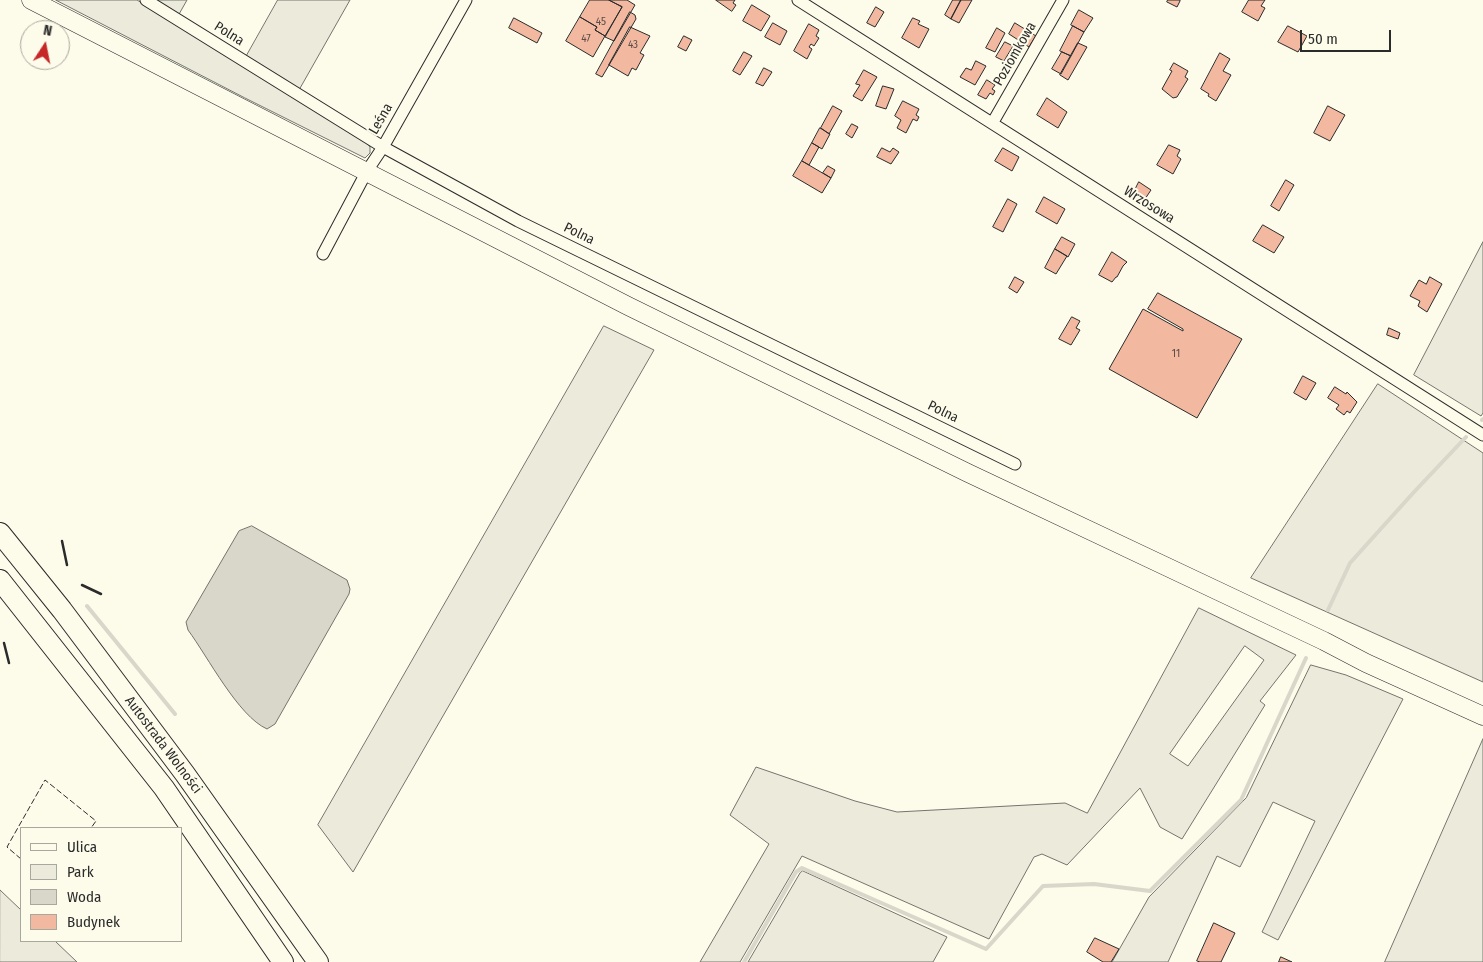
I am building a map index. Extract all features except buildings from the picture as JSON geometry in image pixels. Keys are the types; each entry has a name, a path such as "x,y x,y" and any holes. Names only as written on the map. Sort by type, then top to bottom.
{"highway":[{"name":"Autostrada Wolności","path":"0,533 62,610 185,774 318,962"},
{"name":"Autostrada Wolności","path":"0,580 164,788 283,962"}],"main road":[{"path":"31,0 628,306 959,469 1324,641 1366,663 1483,716"},
{"path":"1324,641 1402,669 1483,705"}],"street":[{"name":"Polna","path":"146,0 383,147 518,221 1015,464"},
{"name":"Leśna","path":"323,254 367,171 383,147 466,0"},
{"name":"Wrzosowa","path":"798,0 993,122 1483,435"},
{"name":"Poziomkowa","path":"993,122 1063,0"}],"green space":[{"path":"56,0 137,0 367,143 370,147 370,153 365,158"},
{"path":"153,0 187,0 178,16"},
{"path":"278,0 350,0 299,90 246,57"},
{"path":"1483,242 1483,413 1481,416 1414,375"},
{"path":"604,326 654,350 353,872 318,825"},
{"path":"1378,384 1483,453 1483,682 1251,578"},
{"path":"1199,608 1296,655 1260,701 1265,705 1182,839 1160,827 1140,788 1067,865 1042,854 1034,857 989,939 802,856 740,962 700,962 769,844 730,815 756,767 855,801 897,812 1065,803 1087,813","holes":["1245,646 1264,660 1188,766 1170,754"]},
{"path":"1311,665 1346,675 1403,699 1278,940 1262,932 1315,821 1273,802 1240,867 1217,856 1168,962 1112,962 1149,897 1246,798"},
{"path":"1483,739 1483,962 1385,962"},
{"path":"803,871 947,937 933,962 748,962 800,873"},
{"path":"0,890 20,909 20,942 56,942 77,962 0,962"}],"water":[{"path":"252,526 347,580 350,589 349,594 275,724 267,729 245,712 224,685 188,630 186,622 239,531"}],"waterway":[{"path":"1328,610 1350,563 1466,437"},
{"path":"87,606 175,714"},
{"path":"744,962 796,872 802,868 986,949 1043,886 1094,884 1150,891 1241,800 1306,658"}],"fence":[{"path":"20,858 7,847 45,780 96,821 92,827"}],"wall":[{"path":"62,541 67,565"},
{"path":"82,585 101,594"},
{"path":"4,643 9,663"}]}
